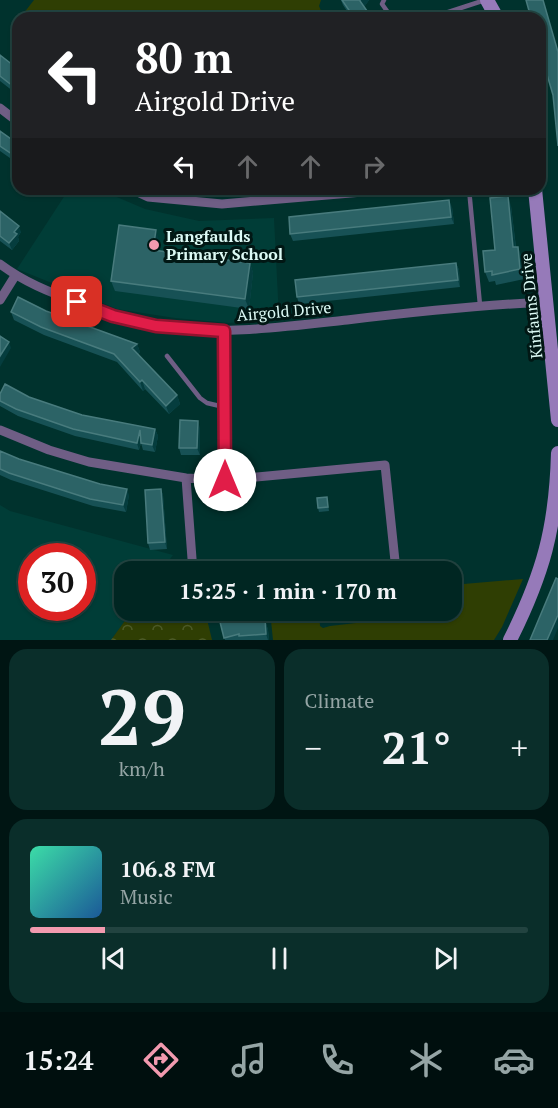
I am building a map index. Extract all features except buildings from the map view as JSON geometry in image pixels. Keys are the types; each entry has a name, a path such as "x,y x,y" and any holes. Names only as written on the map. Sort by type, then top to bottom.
{"street":[{"path":"0,108 12,118"},
{"path":"162,195 222,204 328,195"},
{"name":"Kinfauns Drive","path":"536,195 558,420"},
{"name":"Airgold Drive","path":"0,264 15,276 40,289 113,316 156,326 224,331 294,326 480,304 547,302"},
{"path":"0,300 15,276"},
{"path":"224,331 225,480"},
{"path":"0,430 49,450 89,462 186,478 225,480 385,465 395,561"},
{"path":"510,640 527,605 546,554 555,513 558,453"},
{"path":"186,478 192,561"}],"lane":[{"path":"449,12 486,0"},
{"path":"470,195 480,304"},
{"path":"167,356 200,398 207,403 224,407"}],"shaded area":[{"name":"Langfaulds Primary School","path":"65,195 112,195 145,209 199,221 274,218 279,318 229,323 117,309 17,269"},
{"path":"0,505 10,511 173,555 168,561 114,561 114,621 125,621 111,640 0,640"}],"green space":[{"path":"34,0 321,0 319,6 322,12 25,12"},
{"path":"523,579 494,640 273,640 271,621 320,621 320,626 323,628 373,621 462,621 462,584"},
{"path":"125,621 207,621 212,640 111,640"}],"place":[{"name":"Langfaulds Primary School","path":"154,245"}],"route":[{"path":"77,302 113,316 156,326 224,331 225,480"}]}
